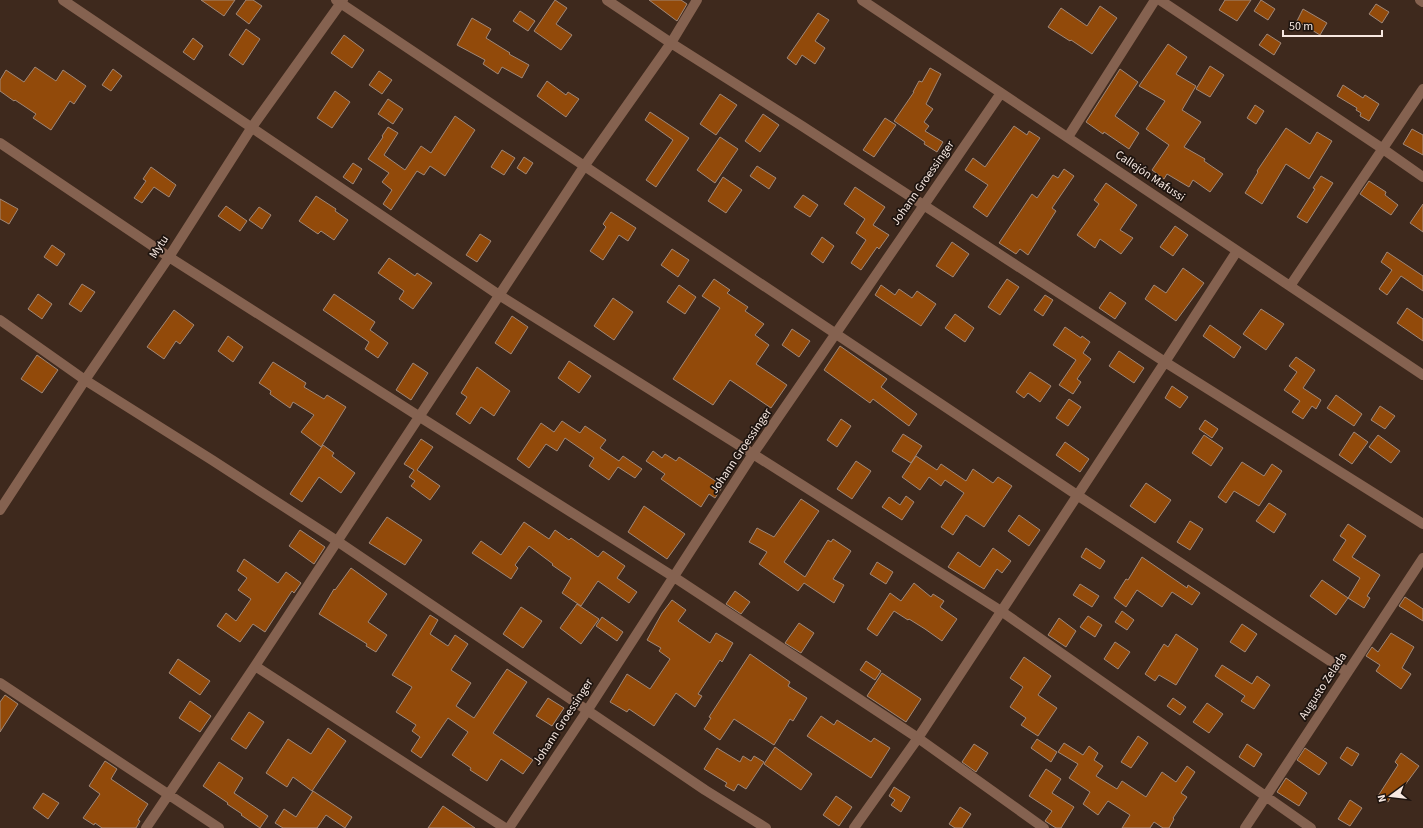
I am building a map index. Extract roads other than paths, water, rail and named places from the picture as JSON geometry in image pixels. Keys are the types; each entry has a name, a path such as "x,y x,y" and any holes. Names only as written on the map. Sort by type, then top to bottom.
{"street":[{"path":"63,0 499,295 754,454 1001,611 1312,828"},
{"path":"607,0 671,43 1165,362 1423,524"},
{"path":"146,828 420,417 499,295 671,43 697,0"},
{"path":"1068,137 1155,0"},
{"path":"1160,0 1423,177"},
{"path":"340,1 1077,495 1347,672"},
{"name":"Mytu","path":"0,508 168,257 252,127 340,1"},
{"name":"Callejón Mafussi","path":"869,2 1001,93 1423,375"},
{"path":"1290,286 1423,89"},
{"name":"Johann Groessinger","path":"509,828 754,454 1001,93"},
{"path":"0,143 168,257 674,577 918,738 1044,828"},
{"path":"854,828 918,738 1237,251"},
{"path":"0,320 85,380 337,541 705,790 766,828"},
{"name":"Augusto Zelada","path":"1245,828 1423,558"},
{"path":"255,666 505,828"},
{"path":"0,683 219,828"}]}
